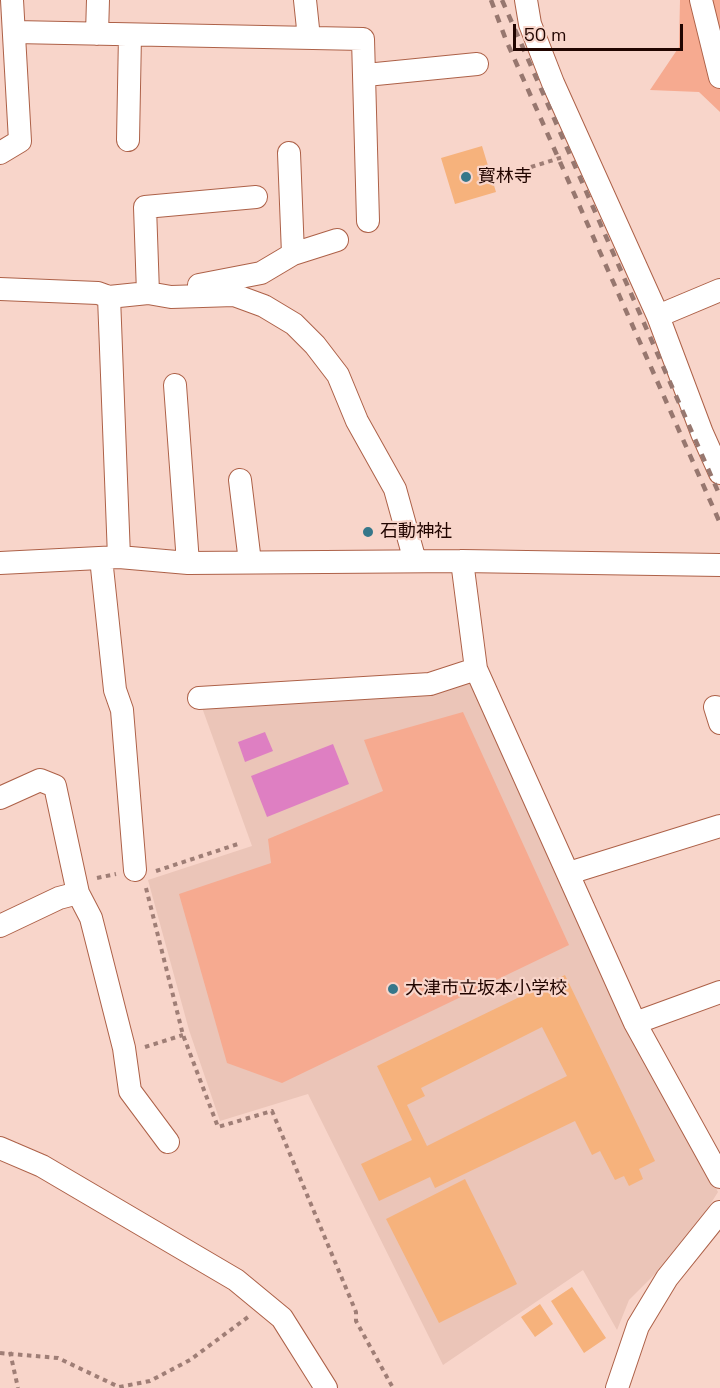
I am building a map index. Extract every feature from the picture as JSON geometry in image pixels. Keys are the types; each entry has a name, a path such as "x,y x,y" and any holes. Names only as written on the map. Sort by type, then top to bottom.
{"street":[{"path":"0,153 20,141 12,0"},
{"path":"97,34 98,0"},
{"path":"305,0 309,38"},
{"path":"526,0 530,24 553,83 658,316 702,433 720,473"},
{"path":"701,0 720,77"},
{"path":"15,32 363,39 366,75 368,220"},
{"path":"128,140 130,35"},
{"path":"366,75 477,64"},
{"path":"289,153 293,254"},
{"path":"152,294 145,207 256,197"},
{"path":"152,294 261,273 293,254 337,240"},
{"path":"0,289 98,293 109,297 152,294 234,295 275,311 294,324 315,345 338,375 357,421 395,489 415,561"},
{"path":"658,316 720,290"},
{"path":"109,297 110,557 115,690 122,710 139,873"},
{"path":"175,385 188,563"},
{"path":"240,480 250,562"},
{"path":"0,562 110,557 188,563 462,561 720,565"},
{"path":"462,561 476,669 635,1023 720,1177"},
{"path":"200,698 430,684 476,669"},
{"path":"720,708 715,707 720,723"},
{"path":"0,798 40,780 55,786 78,893 91,918 125,1053 130,1092 168,1142"},
{"path":"569,873 720,826"},
{"path":"0,926 59,898 78,893"},
{"path":"635,1023 720,992"},
{"path":"0,1148 42,1166 236,1280 282,1318 326,1388"},
{"path":"617,1388 638,1326 668,1278 720,1212"}],"path":[{"path":"531,167 551,162"},
{"path":"139,873 183,1035 218,1127 272,1111 356,1312 356,1322 393,1388"},
{"path":"125,1053 183,1035"},
{"path":"0,1353 10,1352 58,1358 119,1387 150,1381 190,1359 266,1305"},
{"path":"10,1352 18,1388"}],"shaded area":[{"path":"680,0 720,0 720,112 699,92 650,90 679,47"},
{"name":"大津市立坂本小学校","path":"470,678 625,1026 718,1192 685,1244 629,1300 617,1330 583,1270 443,1365 308,1094 220,1121 189,1030 148,880 252,846 200,702"},
{"path":"463,712 569,945 282,1083 227,1063 179,894 271,863 268,839 383,791 364,740"},
{"path":"265,732 273,751 245,762 238,742"},
{"path":"333,744 349,784 267,817 251,776"}],"building":[{"path":"482,146 496,192 455,204 441,158"},
{"path":"565,975 655,1161 639,1169 643,1179 629,1186 624,1176 615,1180 600,1151 592,1155 575,1121 435,1188 430,1177 379,1201 361,1164 412,1140 377,1066","holes":["542,1027 567,1076 427,1146 407,1105 425,1096 421,1088"]},
{"path":"465,1179 517,1284 439,1323 386,1219"},
{"path":"572,1287 606,1338 584,1353 551,1301"},
{"path":"540,1304 553,1324 535,1337 521,1317"}],"railway":[{"path":"491,0 506,40 720,523"},
{"path":"502,0 720,496"}],"place":[{"name":"寳林寺","path":"466,177"},
{"name":"石動神社","path":"368,532"},
{"name":"大津市立坂本小学校","path":"393,989"}]}
